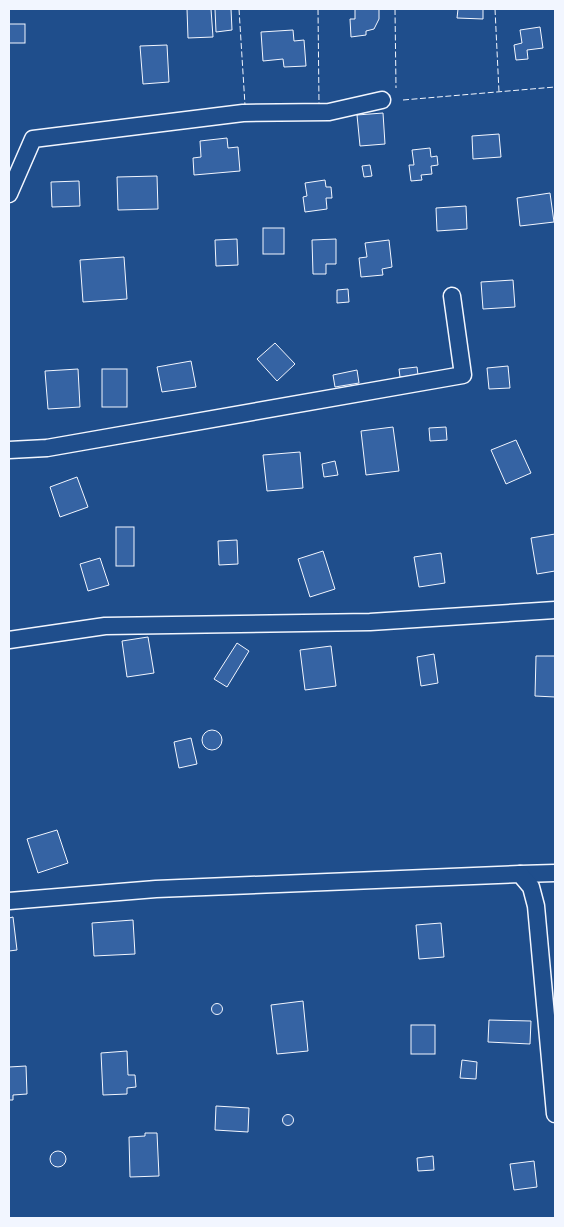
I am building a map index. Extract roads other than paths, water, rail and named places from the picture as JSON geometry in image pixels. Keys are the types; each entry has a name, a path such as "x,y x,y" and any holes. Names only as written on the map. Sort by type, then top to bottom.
{"street":[{"path":"9,194 33,139 243,113 329,112 382,100"},
{"path":"9,450 47,448 463,375 452,296"},
{"path":"9,640 105,626 370,622 555,610"},
{"path":"9,901 156,889 555,873"},
{"path":"520,874 531,887 536,906 555,1114"}]}
